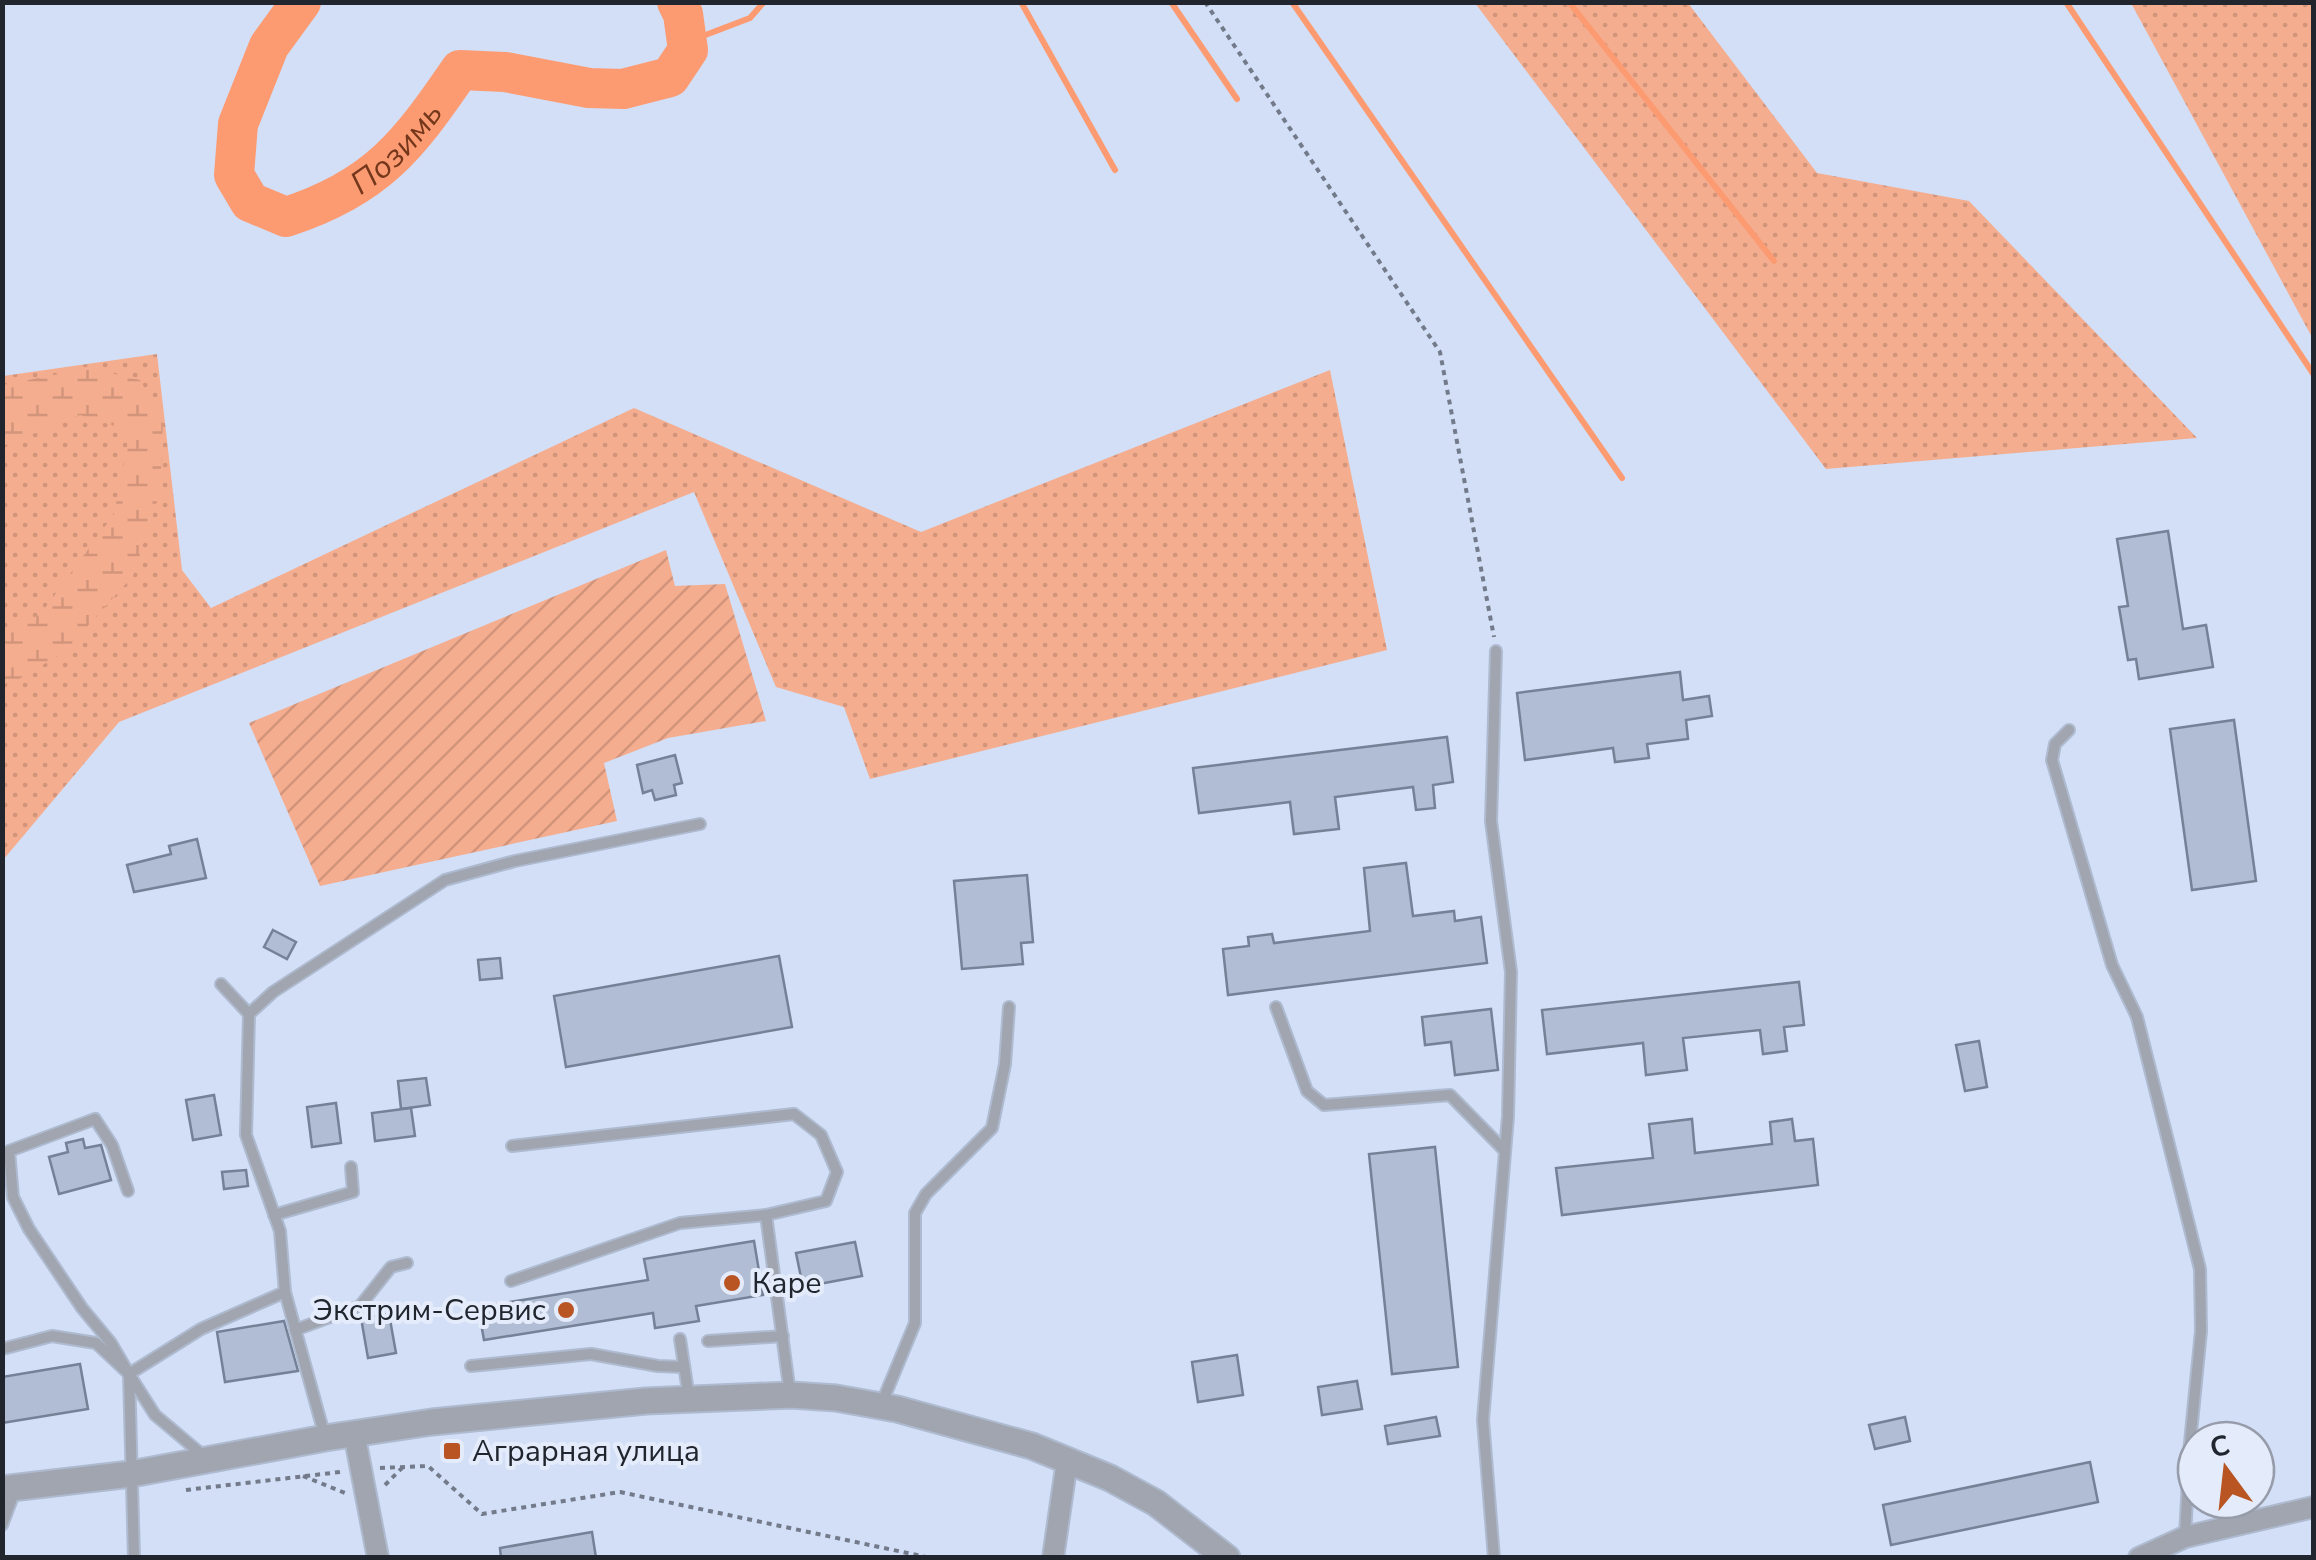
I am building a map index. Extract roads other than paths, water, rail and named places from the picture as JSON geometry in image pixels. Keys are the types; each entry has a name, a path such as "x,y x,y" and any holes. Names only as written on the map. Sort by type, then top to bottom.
{"street":[{"path":"10,1488 130,1474 432,1422 689,1398 836,1398 964,1425 1067,1460 1156,1502 1227,1558"},
{"path":"354,1433 378,1558"},
{"path":"1053,1558 1067,1460"},
{"path":"2139,1558 2185,1538 2314,1507"}],"lane":[{"path":"1494,1558 1483,1420 1505,1152 1511,972 1492,821 1496,651"},
{"path":"2069,730 2055,744 2052,760 2112,965 2137,1018 2200,1269 2201,1330 2185,1538"},
{"path":"249,1014 272,992 445,880 514,861 700,824"},
{"path":"221,984 249,1014 246,1135 280,1232 285,1292 325,1438"},
{"path":"880,1406 915,1323 915,1213 937,1181 992,1128 1005,1064 1009,1007"},
{"path":"1276,1007 1307,1091 1324,1105 1450,1095 1505,1152"},
{"path":"511,1281 680,1223 766,1215 826,1201 837,1172 821,1135 794,1114 512,1146"},
{"path":"128,1191 112,1145 95,1119 9,1152 14,1196 30,1229 82,1308 111,1343 155,1414 210,1460"},
{"path":"274,1216 353,1192 351,1167"},
{"path":"766,1215 790,1396"},
{"path":"296,1330 360,1306 391,1267 407,1263"},
{"path":"128,1374 201,1330 285,1292"},
{"path":"2,1349 52,1336 96,1344 128,1374 134,1558"},
{"path":"708,1341 783,1336"},
{"path":"680,1339 689,1398"},
{"path":"470,1366 591,1354 684,1367"},
{"path":"2,1525 10,1488"}],"waterway":[{"name":"Позимь","path":"301,2 269,46 238,124 234,175 250,202 286,217 367,178 406,142 460,70 505,72 589,88 623,89 670,77 688,50 683,14 677,2"},
{"path":"687,42 750,18 764,2"},
{"path":"1021,2 1115,170"},
{"path":"1171,2 1237,99"},
{"path":"1292,2 1622,478"},
{"path":"1569,2 1774,261"},
{"path":"2066,2 2314,375"}],"place":[{"name":"Каре","path":"732,1283"},
{"name":"Экстрим-Сервис","path":"566,1310"},
{"name":"Аграрная улица","path":"452,1451"}]}
